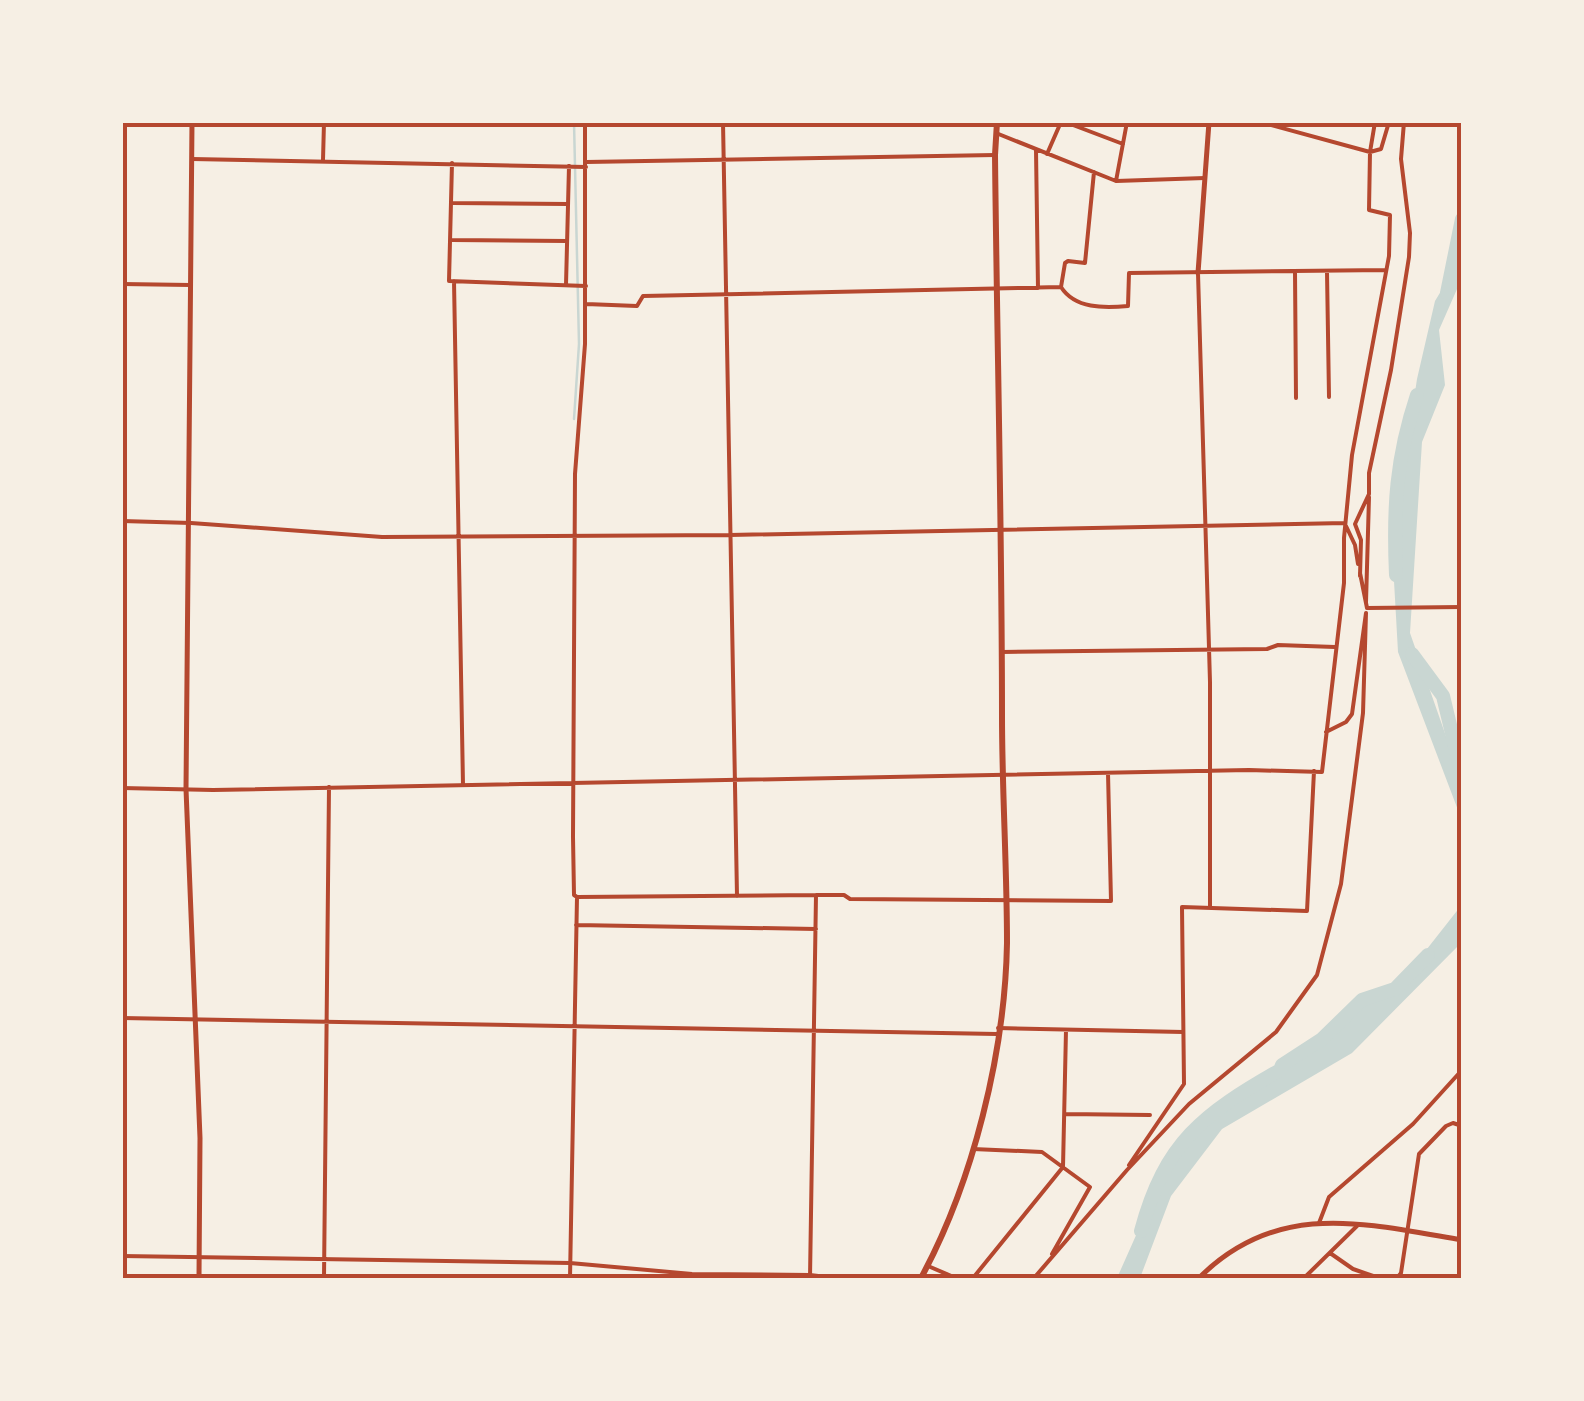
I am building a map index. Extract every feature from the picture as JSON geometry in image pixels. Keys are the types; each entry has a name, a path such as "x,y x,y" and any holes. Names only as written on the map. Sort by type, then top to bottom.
{"main road":[{"path":"922,1278 982,1120 998,1031 1007,945 994,155 997,122"}],"street":[{"path":"192,122 186,789 200,1138 199,1278"},
{"path":"323,160 324,122"},
{"path":"570,1278 576,925 574,474 583,391 586,304 584,122"},
{"path":"723,122 736,896"},
{"path":"1048,154 1063,122 1123,144"},
{"path":"1116,181 1126,122"},
{"path":"1209,122 1198,273 1210,908"},
{"path":"1260,122 1370,152 1381,149 1389,122"},
{"path":"122,788 1322,772 1344,583 1352,455 1386,270 1390,215 1369,210 1374,122"},
{"path":"1034,1278 1189,1104 1276,1032 1316,975 1341,884 1363,713 1369,473 1409,257 1401,159 1404,122"},
{"path":"996,134 1116,181 1205,178"},
{"path":"1036,150 1038,288"},
{"path":"192,159 569,166 724,158 994,155"},
{"path":"452,162 449,281 586,286"},
{"path":"566,285 569,166"},
{"path":"1094,172 1086,263 1068,260 1061,287 1067,297 1099,308 1128,306 1129,274 1386,270"},
{"path":"451,203 568,204"},
{"path":"450,240 567,242"},
{"path":"1327,271 1329,398"},
{"path":"1295,272 1296,398"},
{"path":"454,282 463,786"},
{"path":"122,284 190,286"},
{"path":"586,304 637,306 644,296 1061,287"},
{"path":"1360,576 1361,540 1355,524 1369,494"},
{"path":"122,521 382,537 730,535 1345,523"},
{"path":"1326,732 1346,722 1352,714 1368,608 1355,544 1345,523"},
{"path":"1368,608 1462,607"},
{"path":"1002,652 1335,647"},
{"path":"1127,1170 1184,1084 1182,906 1308,911 1314,772"},
{"path":"576,898 844,895 850,899 1111,901 1108,773"},
{"path":"324,1278 328,788"},
{"path":"810,1277 816,895"},
{"path":"576,925 816,929"},
{"path":"122,1018 815,1031 1183,1032"},
{"path":"973,1278 1063,1167 1066,1030"},
{"path":"1319,1223 1329,1197 1413,1124 1462,1070"},
{"path":"1064,1114 1150,1115"},
{"path":"1397,1278 1402,1273 1419,1154 1446,1126 1462,1126"},
{"path":"973,1149 1042,1152 1090,1187 1048,1262"},
{"path":"1199,1278 1234,1248 1254,1237 1319,1223 1359,1224 1462,1240"},
{"path":"1304,1278 1359,1224"},
{"path":"1329,1252 1352,1269 1379,1278"},
{"path":"122,1256 570,1263 692,1274 836,1278"},
{"path":"928,1266 956,1278"}],"shaded area":[{"path":"1461,258 1461,280 1439,330 1445,385 1422,442 1410,633 1448,742 1461,753 1461,818 1398,652 1394,581 1402,478 1417,379 1435,301"},
{"path":"1461,886 1461,943 1352,1053 1222,1129 1171,1196 1140,1278 1117,1278 1166,1168 1188,1135 1226,1101 1280,1070 1322,1039 1354,1007 1371,996 1383,995 1401,982 1460,907"}],"waterway":[{"path":"574,122 579,344 574,419"},
{"path":"1447,293 1462,219"},
{"path":"1396,575 1398,483 1404,440 1417,395"},
{"path":"1412,654 1443,696 1462,775"},
{"path":"1141,1231 1162,1174 1191,1134 1229,1101 1322,1039 1362,1000 1395,989 1428,955"}]}
